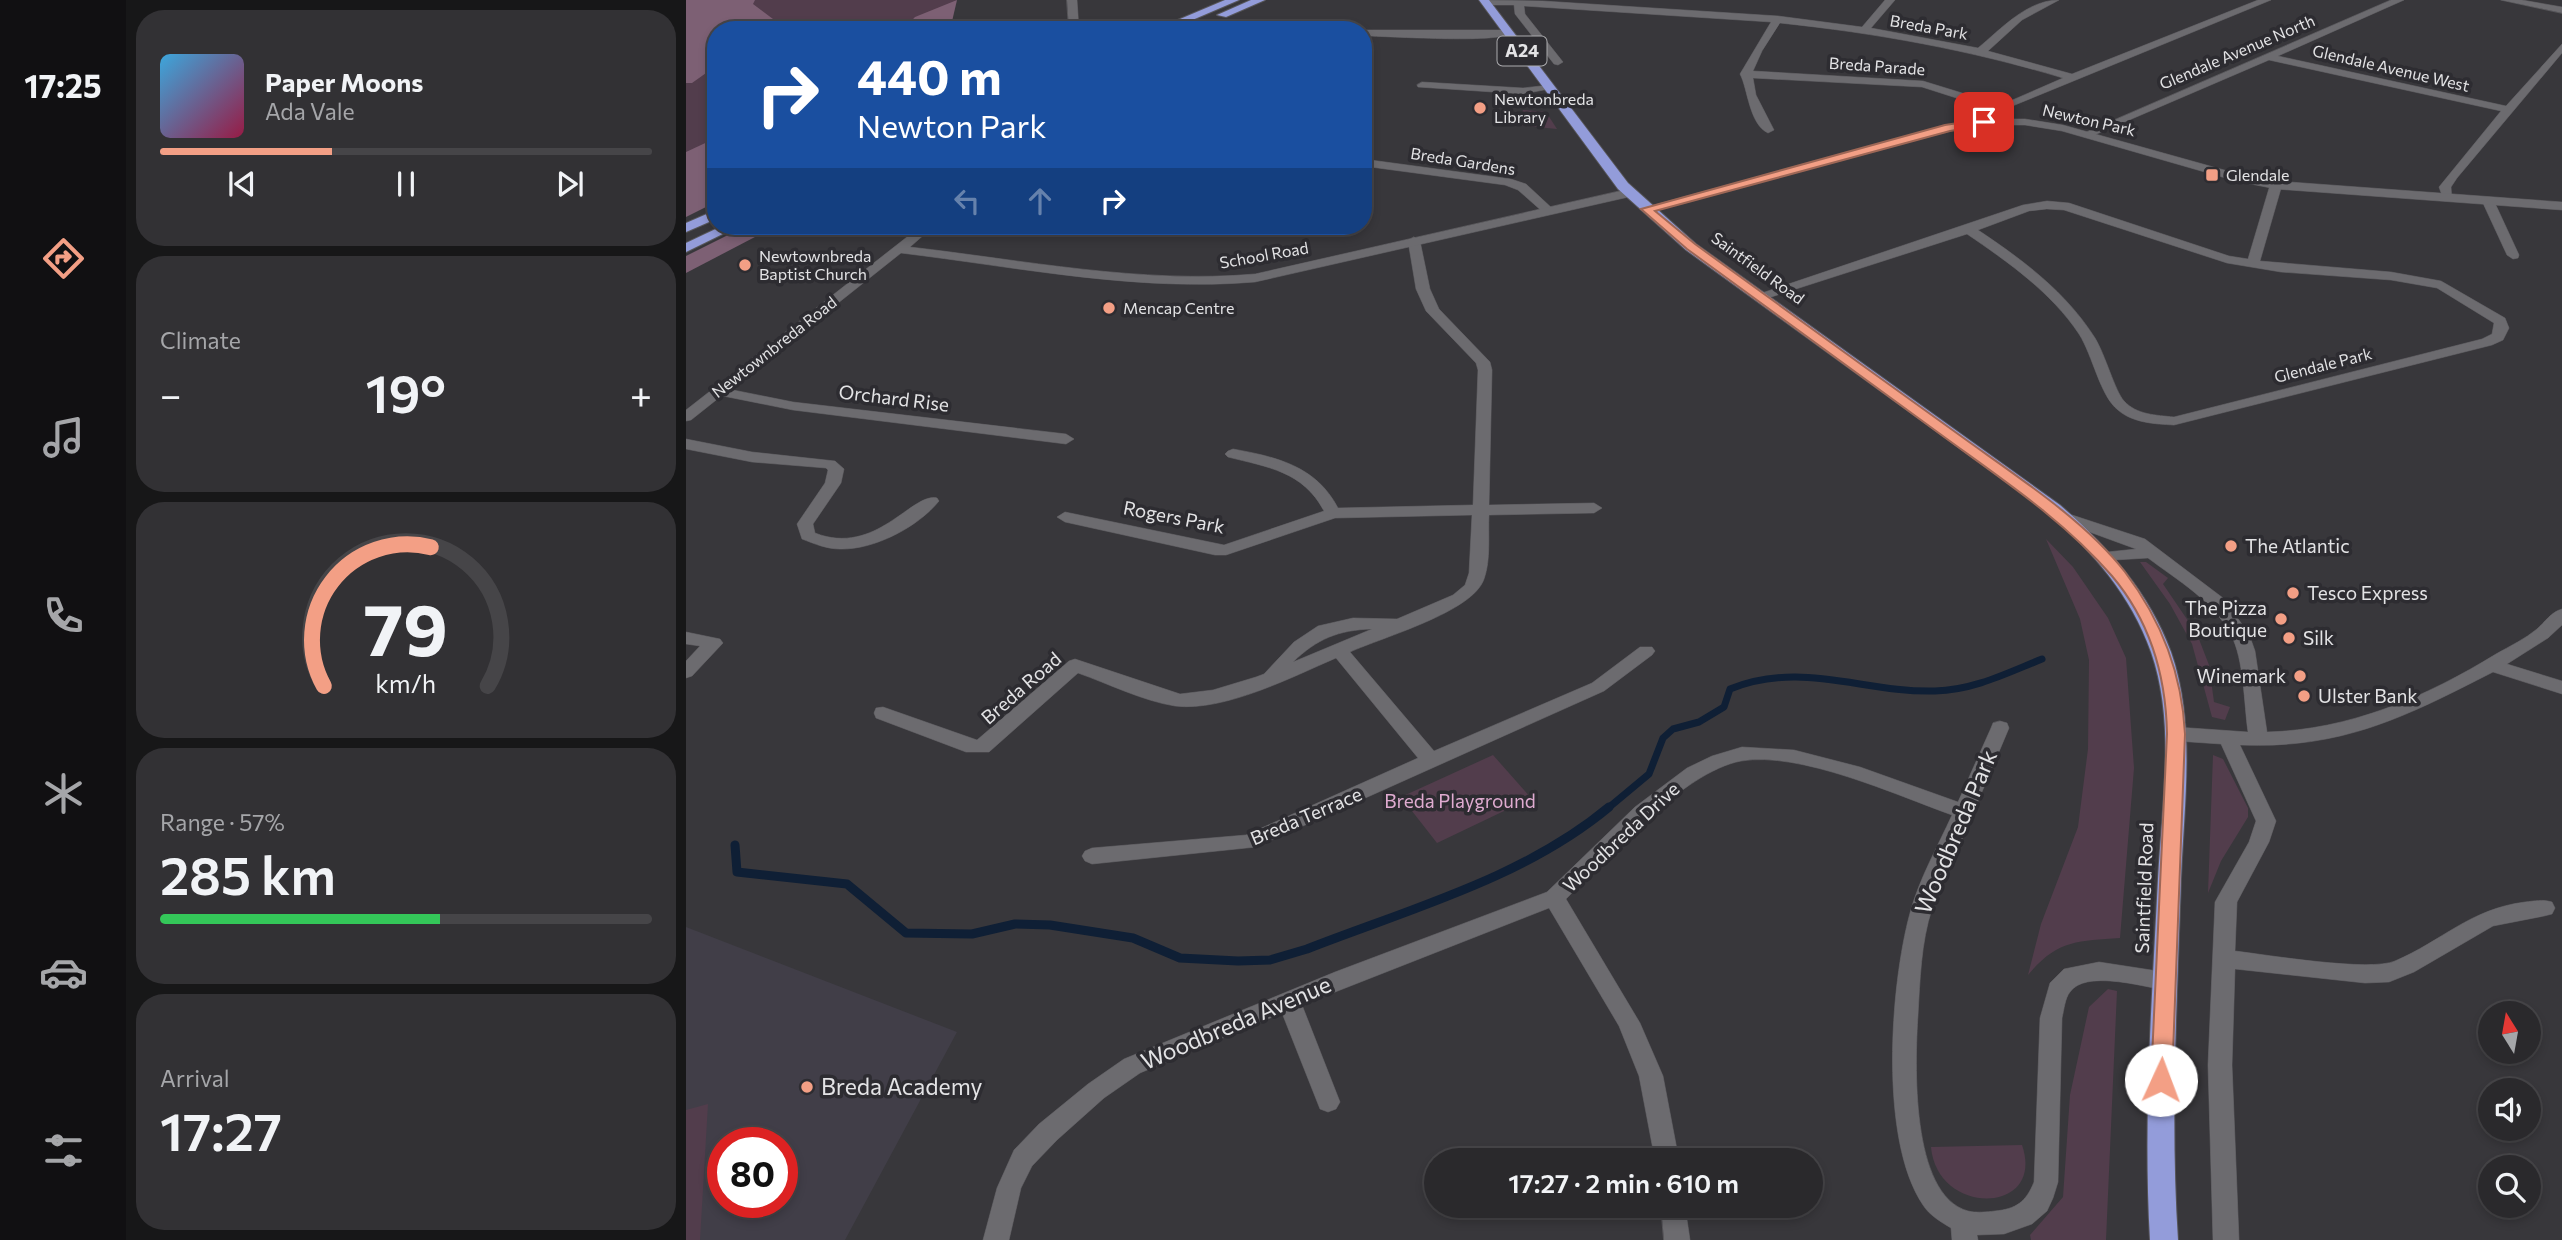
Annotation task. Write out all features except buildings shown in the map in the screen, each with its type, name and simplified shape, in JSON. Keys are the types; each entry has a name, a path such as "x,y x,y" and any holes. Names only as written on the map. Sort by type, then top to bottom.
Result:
{"highway":[{"path":"1182,21 1234,0"},
{"path":"1209,21 1260,0"},
{"name":"Saintfield Road","path":"1485,1 1629,193 1691,247 2060,516 2104,557 2130,591 2161,646 2175,703 2176,734 2164,981 2160,1177 2164,1240"},
{"path":"686,228 707,218"},
{"path":"686,248 714,235"}],"street":[{"path":"1072,0 1073,21"},
{"path":"1864,31 1891,0"},
{"path":"1980,52 2019,18 2054,0"},
{"path":"2006,122 2003,109 2011,103 2266,0"},
{"name":"Glendale Avenue North","path":"2088,134 2399,0"},
{"path":"2506,0 2562,10"},
{"name":"Breda Park","path":"1485,1 1622,4 1721,11 1864,31 1980,52 2073,78"},
{"path":"1519,2 1520,14 1558,62"},
{"path":"1768,130 1748,91 1745,74 1778,19"},
{"path":"1372,33 1508,33"},
{"path":"2448,198 2444,191 2452,176 2562,47"},
{"name":"Glendale Avenue West","path":"2266,56 2510,110"},
{"name":"Breda Parade","path":"1745,74 1923,84 2003,109"},
{"path":"1422,85 1523,90 1549,88"},
{"name":"Newton Park","path":"1646,209 1949,128 2006,122 2045,125 2088,134 2240,178 2276,185 2562,206"},
{"name":"Breda Gardens","path":"1372,163 1507,182 1522,187 1548,210"},
{"path":"2253,264 2276,185"},
{"name":"School Road","path":"898,249 1113,275 1220,281 1255,278 1629,193"},
{"path":"2488,201 2513,255"},
{"name":"Glendale Park","path":"1760,296 2027,208 2047,205 2065,206 2253,264 2391,276 2441,285 2500,321 2502,328 2498,337 2487,342 2174,421 2149,419 2130,413 2119,404 2109,390 2106,373 2084,332 2049,290 1969,229"},
{"name":"Newtownbreda Road","path":"686,417 916,235"},
{"name":"Breda Road","path":"883,713 973,747 982,747 1075,665 1182,701 1221,695 1402,623 1470,591 1478,577 1485,370 1483,362 1433,311 1423,289 1414,241"},
{"name":"Orchard Rise","path":"718,391 793,406 1066,439"},
{"path":"686,444 752,457 830,464 836,469 833,483 805,524 808,536 827,543 858,543 871,539 905,520 931,501"},
{"path":"1233,454 1263,459 1300,473 1321,489 1333,513"},
{"path":"1481,509 1594,508"},
{"name":"Rogers Park","path":"1065,517 1215,550 1226,550 1333,513 1481,509"},
{"name":"Saintfield Road","path":"2060,516 2138,543 2154,552 2217,602 2240,634 2246,651 2258,739"},
{"path":"2104,557 2154,552"},
{"path":"2176,734 2258,739 2320,735 2360,726 2492,665 2542,634 2562,615"},
{"name":"Breda Road","path":"1270,677 1301,643 1326,629 1360,622 1402,623"},
{"path":"686,638 714,643 686,672"},
{"path":"1338,649 1430,760"},
{"name":"Breda Terrace","path":"1092,856 1249,842 1598,687 1646,651"},
{"path":"2492,665 2562,688"},
{"name":"Woodbreda Park","path":"1964,1231 1930,1196 1917,1169 1911,1145 1904,1070 1914,940 1921,909 2000,728"},
{"path":"2226,1240 2220,1065 2227,902 2232,884 2264,835 2266,821 2228,739"},
{"name":"Woodbreda Drive","path":"1665,1148 1651,1076 1629,1023 1554,898 1684,778 1711,764 1741,754 1776,754 1812,761 1963,811"},
{"name":"Woodbreda Avenue","path":"996,1240 1009,1188 1023,1158 1048,1132 1096,1091 1132,1066 1403,954 1554,898"},
{"path":"2225,959 2365,974 2389,972 2406,966 2486,919 2511,912 2544,908"},
{"path":"1964,1231 2016,1218 2037,1205 2046,1182 2051,1018 2058,989 2072,975 2099,971 2164,981"},
{"path":"1289,1001 1328,1102"},
{"path":"1675,1218 1678,1240"}],"shaded area":[{"path":"686,0 755,0 753,4 776,21 707,21 707,72 692,83 686,83"},
{"path":"957,0 952,21 911,21"},
{"path":"707,142 707,206 686,217 686,152"},
{"path":"728,235 759,235 686,273 686,256"},
{"name":"Breda Academy","path":"686,927 957,1032 845,1240 686,1240"}],"green space":[{"path":"686,0 957,0 942,21 707,21 707,163 686,174"},
{"path":"1523,110 1546,112 1557,129 1516,125"},
{"path":"2046,539 2073,567 2108,618 2126,658 2134,768 2120,938 2069,944 2049,955 2028,975 2041,924 2078,827 2088,749 2089,660 2080,619"},
{"path":"2140,562 2146,562 2168,578 2163,584 2197,634 2209,665 2214,702 2230,707 2225,720 2212,717 2192,644 2170,604"},
{"name":"Breda Playground","path":"1493,755 1531,798 1437,843 1401,797"},
{"path":"2213,755 2223,759 2248,808 2248,817 2221,861 2208,893"},
{"path":"2108,989 2117,991 2106,1240 2031,1240 2030,1235 2063,1197 2070,1095 2089,1007"},
{"path":"708,1104 700,1240 686,1240 686,1110"},
{"path":"2022,1145 2025,1168 2019,1185 2005,1195 1988,1198 1969,1196 1951,1186 1938,1170 1931,1147"}],"waterway":[{"path":"1607,809 1649,774 1663,738 1673,729 1699,722 1724,707 1730,689 1756,681 1807,677 1909,690 1949,690 1990,680 2042,659"},
{"path":"735,845 737,872 847,884 906,933 972,934 1015,924 1050,925 1133,938 1180,958 1270,960 1425,905 1503,873 1576,832 1609,807"}],"place":[{"name":"Newtonbreda Library","path":"1480,108"},
{"name":"Glendale","path":"2212,175"},
{"name":"Newtownbreda Baptist Church","path":"745,265"},
{"name":"Mencap Centre","path":"1109,308"},
{"name":"The Atlantic","path":"2231,546"},
{"name":"Tesco Express","path":"2293,593"},
{"name":"The Pizza Boutique","path":"2281,619"},
{"name":"Silk","path":"2289,638"},
{"name":"Winemark","path":"2300,676"},
{"name":"Ulster Bank","path":"2304,696"},
{"name":"Breda Academy","path":"807,1087"}],"route":[{"path":"1984,122 1949,128 1646,209 1691,247 2060,516 2104,557 2148,620 2161,646 2170,676 2175,703 2176,734 2161,1080"}]}
